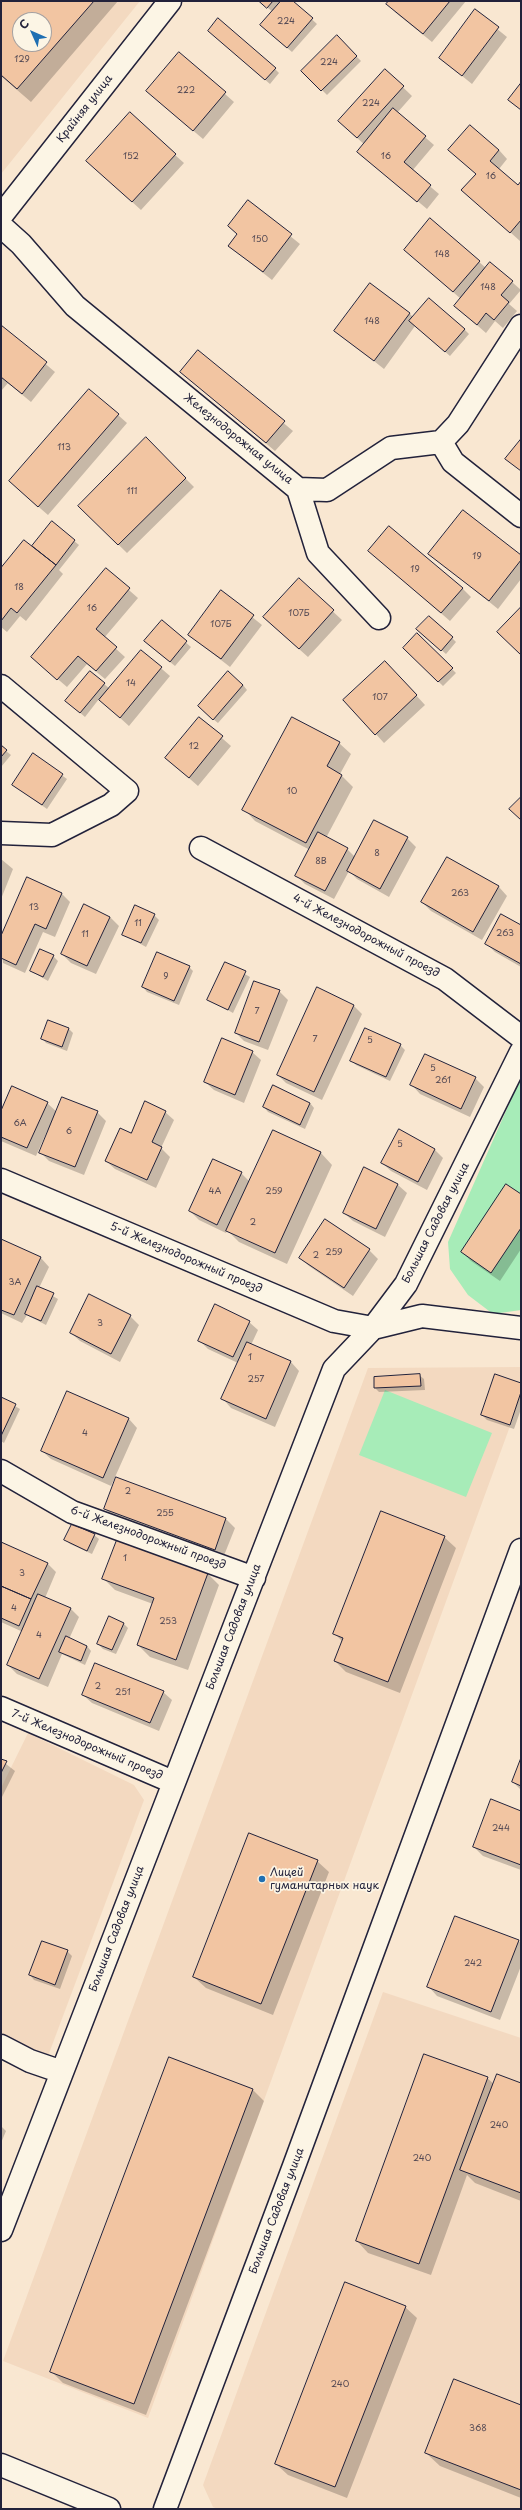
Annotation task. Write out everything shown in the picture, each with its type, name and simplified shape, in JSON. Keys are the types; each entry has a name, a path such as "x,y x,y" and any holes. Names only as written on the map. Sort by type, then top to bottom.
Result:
{"street":[{"name":"Крайняя улица","path":"1,216 170,1"},
{"name":"Железнодорожная улица","path":"1,226 21,244 76,306 298,489 327,490 391,448 441,442"},
{"path":"521,326 458,424 441,442 453,462 521,516"},
{"path":"298,489 318,553 379,618"},
{"path":"1,686 127,791 111,805 52,835 1,833"},
{"name":"4-й Железнодорожный проезд","path":"201,848 446,979 521,1037"},
{"name":"Большая Садовая улица","path":"1,2230 334,1369 373,1328 406,1284 521,1052"},
{"name":"5-й Железнодорожный проезд","path":"1,1180 334,1321 373,1328"},
{"path":"373,1328 422,1316 521,1328"},
{"name":"6-й Железнодорожный проезд","path":"1,1472 72,1512 254,1578"},
{"name":"Большая Садовая улица","path":"165,2509 294,2166 521,1550"},
{"name":"7-й Железнодорожный проезд","path":"1,1708 174,1782"},
{"path":"1,2046 30,2061 62,2072"},
{"path":"1,2465 109,2509"}],"shaded area":[{"path":"1,1 140,1 1,174"},
{"name":"Лицей гуманитарных наук","path":"521,1367 521,1396 148,2418 3,2361 368,1368"},
{"path":"28,1733 134,1785 144,1800 48,2056 1,2035 1,1788"},
{"path":"383,1992 521,2038 521,2509 218,2509 213,2507 203,2485"}],"green space":[{"path":"521,1077 521,1310 493,1314 468,1295 450,1269 448,1242"},
{"path":"385,1390 492,1433 466,1497 359,1455"}],"building":[{"path":"1,1 94,1 52,49 52,12 12,12 12,52 49,52 17,89 1,75"},
{"path":"259,1 273,1 267,8"},
{"path":"281,1 293,1 313,18 287,48 260,25"},
{"path":"389,1 450,1 423,34 386,4"},
{"path":"475,9 499,27 462,76 439,58"},
{"path":"218,18 276,68 265,80 208,31"},
{"path":"337,35 357,56 321,91 301,71"},
{"path":"179,52 226,92 193,131 146,91"},
{"path":"385,69 404,86 357,138 338,121"},
{"path":"521,83 521,110 508,100"},
{"path":"393,108 426,136 404,162 431,185 417,202 357,152"},
{"path":"130,112 176,154 132,202 86,161"},
{"path":"470,125 499,150 490,161 518,185 521,181 521,220 510,233 461,190 476,174 448,150"},
{"path":"248,200 292,234 263,272 228,246 237,234 228,226"},
{"path":"430,218 480,261 453,292 404,250"},
{"path":"490,262 513,281 501,295 509,302 494,320 486,313 477,325 454,306"},
{"path":"370,283 410,313 374,361 334,331"},
{"path":"429,298 465,329 445,352 409,321"},
{"path":"1,325 47,362 22,394 1,377"},
{"path":"198,350 285,421 266,443 180,372"},
{"path":"89,389 119,414 38,507 9,481"},
{"path":"146,437 186,478 118,545 78,506"},
{"path":"521,439 521,471 505,459"},
{"path":"463,510 521,555 521,560 489,601 428,554"},
{"path":"52,521 75,540 56,565 32,546"},
{"path":"389,526 463,588 441,613 368,551"},
{"path":"24,540 56,565 17,613 11,608 1,621 1,568"},
{"path":"106,568 130,588 96,629 117,647 96,671 78,656 57,680 31,657"},
{"path":"299,578 334,610 299,649 263,617"},
{"path":"221,590 254,615 221,659 188,635"},
{"path":"521,607 521,655 497,632"},
{"path":"429,616 453,637 441,651 416,629"},
{"path":"162,620 187,641 170,662 144,641"},
{"path":"417,633 453,668 438,682 403,648"},
{"path":"141,650 162,667 120,718 99,700"},
{"path":"385,661 417,695 375,735 343,700"},
{"path":"90,671 105,683 80,713 65,701"},
{"path":"228,671 243,685 213,720 198,706"},
{"path":"199,717 223,736 189,778 165,758"},
{"path":"292,717 340,742 327,766 342,775 306,843 242,810"},
{"path":"1,745 7,750 1,757"},
{"path":"33,753 63,774 42,805 12,785"},
{"path":"521,797 521,820 509,809"},
{"path":"374,820 408,837 380,889 347,871"},
{"path":"318,832 348,848 325,891 295,876"},
{"path":"447,857 499,886 473,932 421,902"},
{"path":"27,877 62,893 46,929 35,924 16,965 1,958 1,936"},
{"path":"84,904 110,917 87,966 61,954"},
{"path":"135,905 155,914 141,943 122,935"},
{"path":"501,914 521,925 521,964 485,944"},
{"path":"40,949 54,955 43,977 30,971"},
{"path":"157,952 190,966 174,1001 142,987"},
{"path":"225,962 246,971 228,1010 207,1000"},
{"path":"254,981 280,990 259,1042 235,1033"},
{"path":"317,987 354,1005 314,1092 277,1075"},
{"path":"48,1020 69,1028 62,1047 41,1039"},
{"path":"365,1028 401,1044 386,1077 350,1061"},
{"path":"222,1038 253,1051 235,1095 204,1082"},
{"path":"425,1054 476,1077 461,1109 410,1085"},
{"path":"273,1085 310,1103 300,1125 263,1107"},
{"path":"12,1086 48,1102 27,1148 1,1137 1,1111"},
{"path":"62,1097 98,1111 75,1167 39,1153"},
{"path":"145,1101 166,1111 152,1142 162,1147 147,1180 105,1161 120,1128 131,1133"},
{"path":"399,1129 435,1149 418,1182 381,1163"},
{"path":"273,1130 321,1152 275,1253 226,1231"},
{"path":"213,1159 242,1172 217,1225 189,1211"},
{"path":"364,1167 398,1184 376,1229 343,1213"},
{"path":"506,1184 521,1194 521,1228 491,1273 461,1252"},
{"path":"325,1219 370,1249 344,1288 299,1258"},
{"path":"1,1239 41,1257 14,1315 1,1310"},
{"path":"37,1286 54,1293 41,1321 25,1314"},
{"path":"89,1294 131,1315 111,1354 70,1333"},
{"path":"215,1304 250,1321 233,1357 198,1341"},
{"path":"247,1342 291,1361 266,1419 221,1399"},
{"path":"420,1374 421,1386 374,1388 374,1377"},
{"path":"495,1374 521,1383 521,1392 510,1425 481,1415"},
{"path":"67,1391 129,1418 103,1478 41,1451"},
{"path":"1,1397 16,1404 1,1436"},
{"path":"116,1477 226,1518 215,1550 104,1509"},
{"path":"381,1511 445,1536 388,1682 334,1661 343,1638 333,1634"},
{"path":"72,1524 95,1534 87,1551 64,1540"},
{"path":"117,1540 208,1573 176,1660 137,1645 154,1598 102,1579"},
{"path":"1,1542 48,1563 31,1599 1,1586"},
{"path":"1,1586 31,1599 19,1626 1,1618"},
{"path":"38,1594 71,1608 39,1679 7,1665"},
{"path":"109,1616 124,1623 112,1650 97,1644"},
{"path":"66,1636 87,1646 81,1661 59,1652"},
{"path":"95,1663 164,1691 150,1723 82,1695"},
{"path":"521,1758 521,1786 512,1782"},
{"path":"1,1759 7,1761 1,1773"},
{"path":"491,1799 521,1811 521,1865 473,1847"},
{"path":"249,1833 318,1860 261,2004 193,1977"},
{"path":"455,1916 519,1940 491,2012 427,1987"},
{"path":"42,1941 68,1950 55,1985 29,1975"},
{"path":"424,2054 488,2077 419,2264 356,2241"},
{"path":"169,2057 253,2089 134,2404 50,2372"},
{"path":"497,2074 521,2083 521,2193 460,2170"},
{"path":"345,2282 406,2306 335,2487 275,2464"},
{"path":"454,2379 521,2405 521,2490 425,2453"}],"place":[{"name":"Лицей гуманитарных наук","path":"262,1879"}]}
